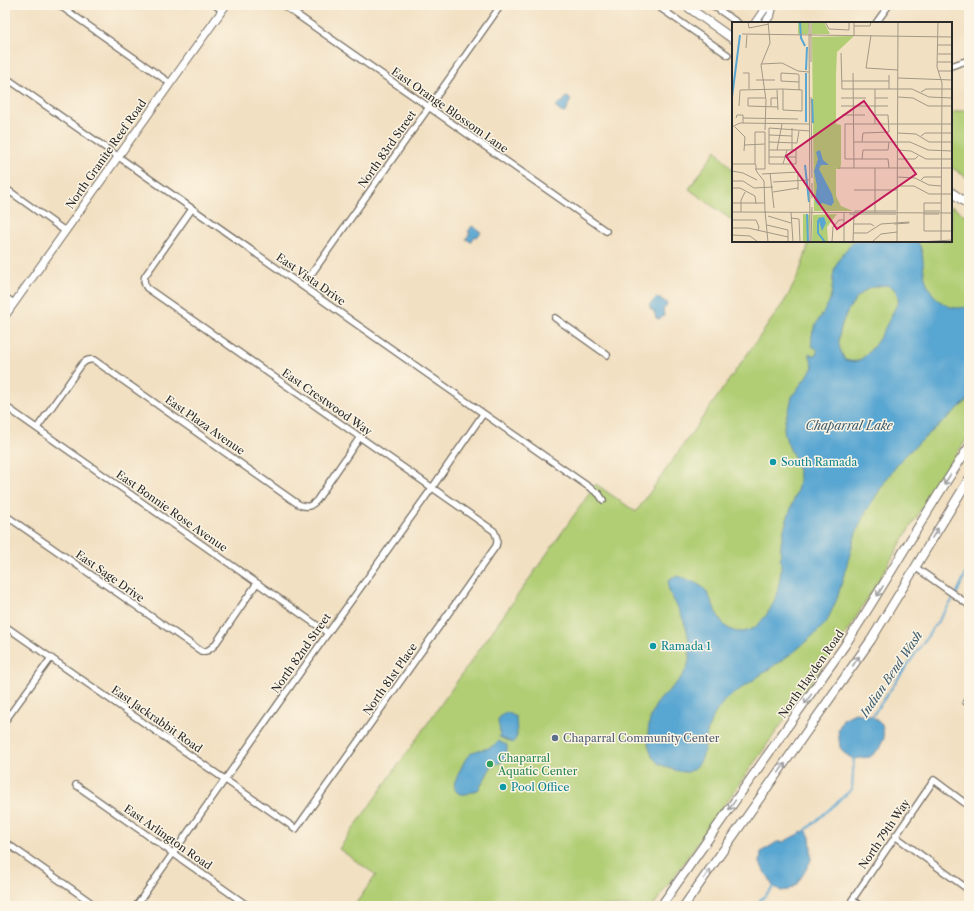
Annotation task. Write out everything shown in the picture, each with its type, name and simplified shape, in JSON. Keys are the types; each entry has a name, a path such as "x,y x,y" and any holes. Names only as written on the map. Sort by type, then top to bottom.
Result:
{"main road":[{"path":"685,5 732,38"},
{"path":"952,193 969,205"},
{"name":"North Hayden Road","path":"661,906 845,645 969,447"},
{"path":"684,906 861,655 969,479"}],"street":[{"path":"59,5 170,83"},
{"path":"215,5 224,8"},
{"name":"East Orange Blossom Lane","path":"283,5 606,231"},
{"name":"North 83rd Street","path":"303,286 501,5"},
{"path":"656,5 728,55"},
{"path":"712,5 737,22"},
{"path":"756,22 764,10 770,5"},
{"path":"766,22 771,14 774,5"},
{"path":"877,22 889,5"},
{"name":"North Granite Reef Road","path":"5,316 224,8"},
{"path":"952,66 969,60"},
{"name":"East Vista Drive","path":"5,77 599,494 603,500"},
{"path":"5,188 66,231"},
{"name":"East Crestwood Way","path":"192,209 145,276 144,285 494,531 498,540"},
{"path":"5,297 14,303"},
{"path":"555,318 607,355"},
{"name":"East Plaza Avenue","path":"37,428 82,364 90,359 98,362 298,504 308,507 317,500 360,437"},
{"name":"East Bonnie Rose Avenue","path":"5,406 328,633"},
{"name":"North 82nd Street","path":"136,906 483,414"},
{"name":"East Sage Drive","path":"5,515 201,651 205,652 214,646 257,583"},
{"name":"North 81st Place","path":"296,830 496,546 498,540"},
{"path":"915,566 969,605"},
{"name":"East Jackrabbit Road","path":"5,626 296,830"},
{"path":"5,721 51,658"},
{"name":"North 79th Way","path":"861,906 852,900 934,780 969,806"},
{"name":"East Arlington Road","path":"76,785 248,906"},
{"path":"895,836 969,890"},
{"path":"5,842 96,906"}],"green space":[{"path":"969,109 969,179 952,168 952,113"},
{"path":"716,150 732,170 732,220 689,189"},
{"path":"952,207 969,218 969,436 921,509 846,633 653,906 354,906 376,875 339,849 596,484 636,512 784,302 799,273 809,242 952,242"}],"water":[{"path":"566,97 571,100 566,112 564,113 556,108 557,105 560,102 562,103"},
{"path":"472,226 481,232 477,237 475,236 471,242 466,239"},
{"name":"Chaparral Lake","path":"853,242 918,242 921,249 924,273 932,293 941,302 951,307 969,307 969,399 901,460 888,477 865,513 856,533 837,599 826,623 795,651 726,699 711,721 702,759 692,770 688,772 681,772 663,766 657,762 650,751 648,744 649,725 654,709 684,673 690,654 688,634 682,616 669,592 669,580 675,576 679,576 702,587 706,591 719,618 728,628 734,631 748,631 758,625 770,609 776,597 779,584 782,536 799,482 797,466 785,435 785,420 792,397 813,367 809,353 815,356 818,350 812,346 813,332 830,299 833,274 842,255","holes":["886,285 892,287 896,291 898,302 881,335 869,352 863,357 857,361 845,360 840,349 839,342 841,327 851,305 862,293 872,287"]},
{"path":"656,298 667,303 666,307 663,309 664,316 659,319 656,318 654,311 651,310 650,307 650,304"},
{"path":"506,713 516,717 517,736 513,743 499,737 500,733 498,721 502,715"},
{"path":"855,713 872,716 882,725 884,738 879,749 870,757 853,759 844,753 840,747 838,730 843,719"},
{"path":"498,741 507,745 507,753 504,759 500,763 491,767 479,789 467,794 458,793 454,786 455,782 467,757 475,751 491,747"},
{"path":"806,830 810,837 811,860 796,885 788,890 781,891 772,885 769,877 765,873 760,863 761,852 777,842 783,842"}],"waterway":[{"name":"Indian Bend Wash","path":"871,718 956,595 969,566"},
{"name":"Indian Bend Wash","path":"805,832 852,789 854,757"},
{"name":"Indian Bend Wash","path":"754,906 776,885"}],"place":[{"name":"South Ramada","path":"773,462"},
{"name":"Ramada 1","path":"653,646"},
{"name":"Chaparral Community Center","path":"555,738"},
{"name":"Chaparral Aquatic Center","path":"490,764"},
{"name":"Pool Office","path":"503,787"}]}
